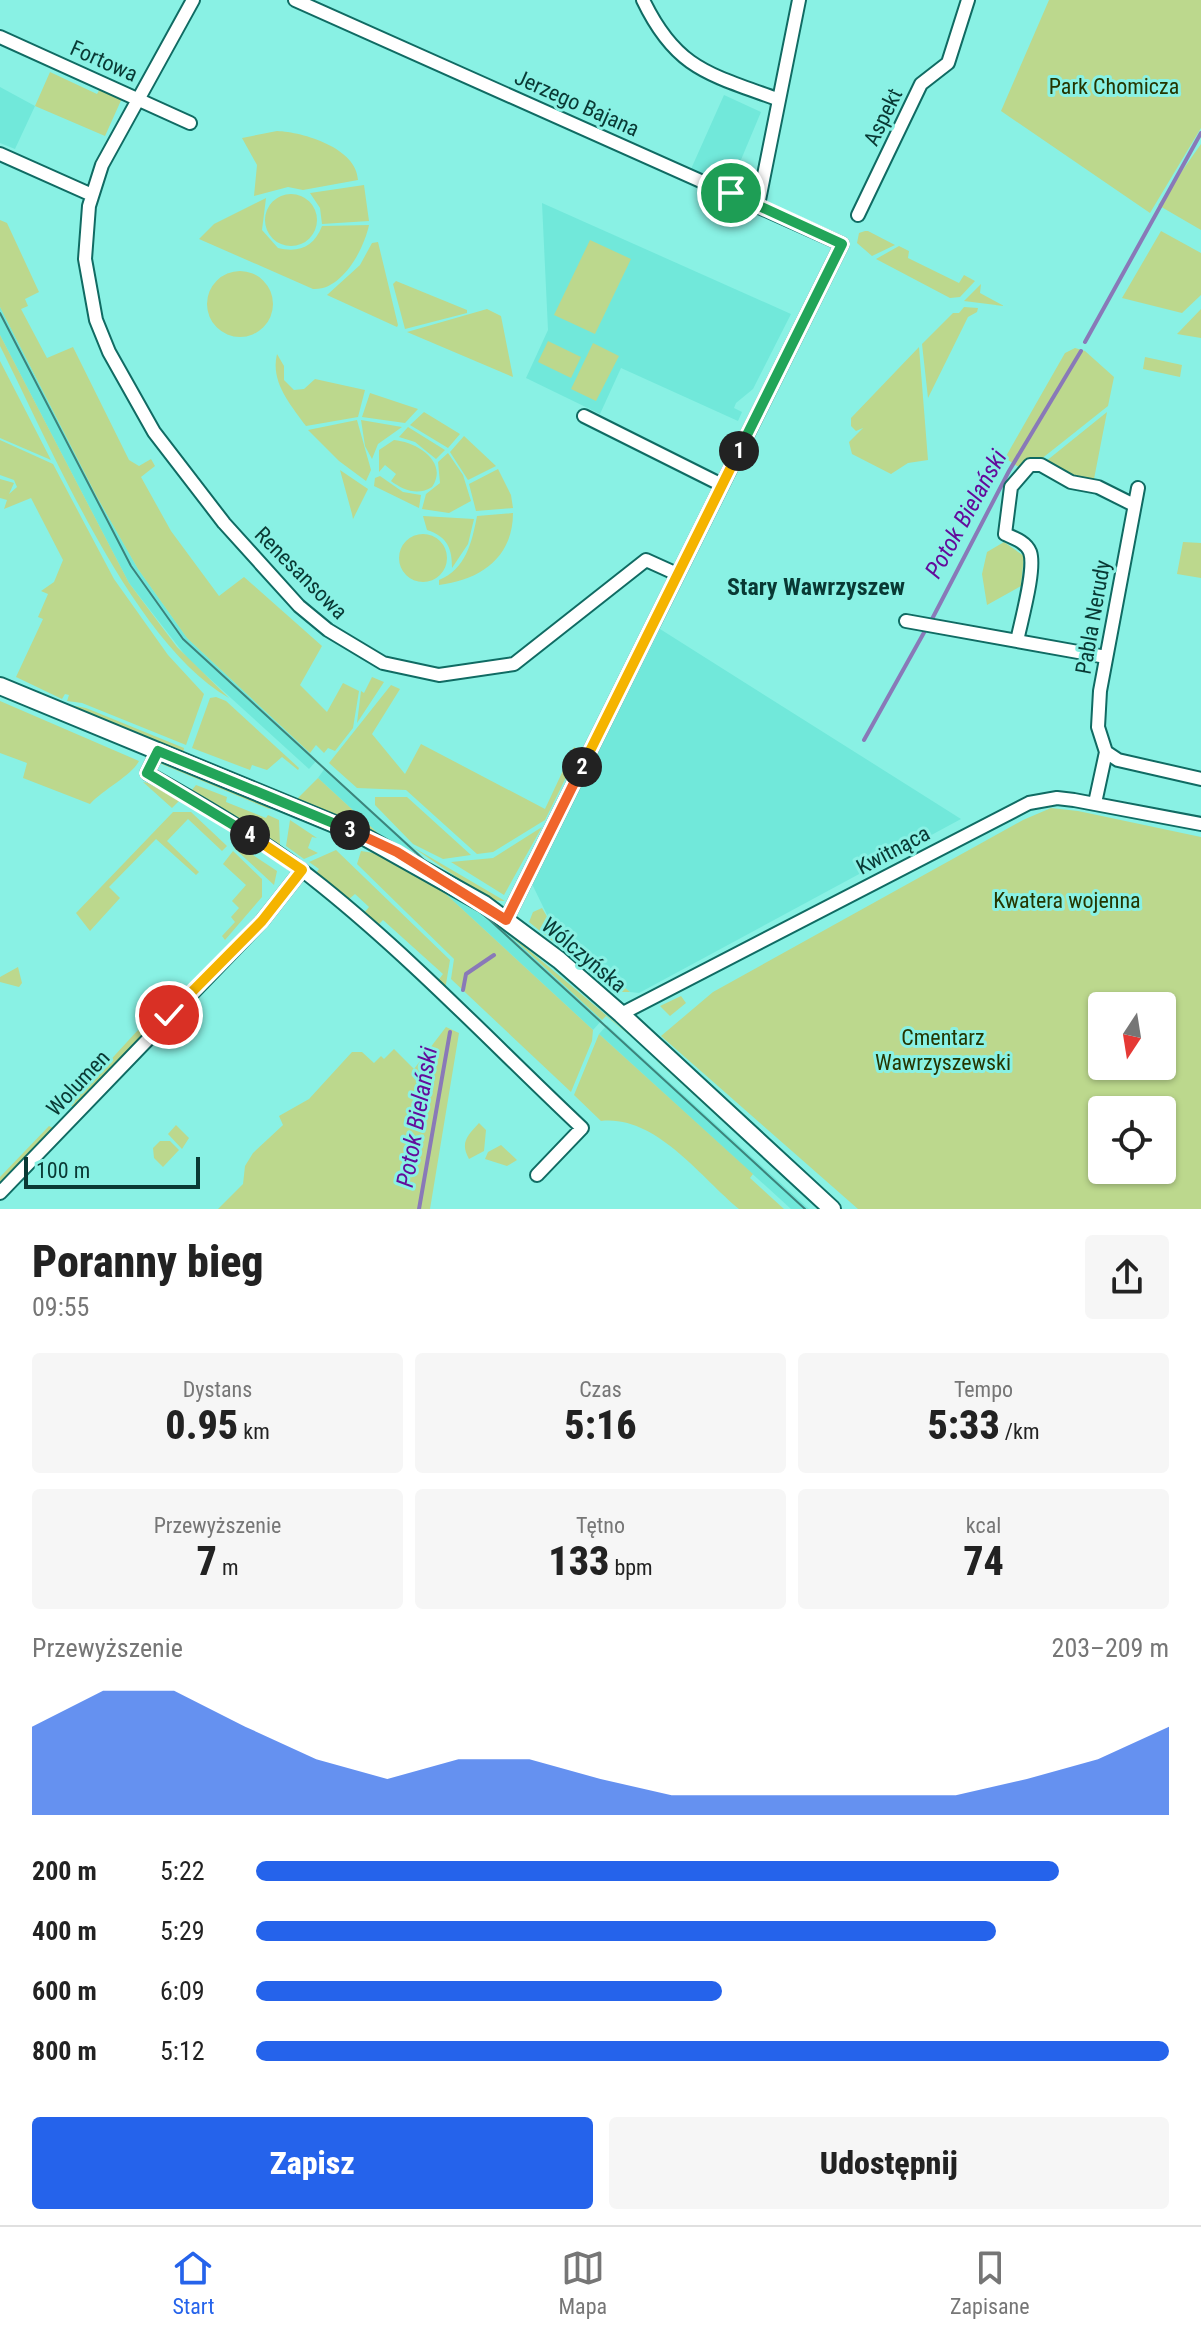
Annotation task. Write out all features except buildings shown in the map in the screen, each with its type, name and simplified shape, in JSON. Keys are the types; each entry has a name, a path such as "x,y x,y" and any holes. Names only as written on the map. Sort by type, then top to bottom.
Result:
{"main road":[{"name":"Wólczyńska","path":"0,686 397,852 506,920 621,1014 832,1209"}],"street":[{"name":"Renesansowa","path":"193,0 102,165 92,195 85,239 86,280 109,352 141,410 168,453 259,564 299,606 349,645 393,666 439,675 514,664 646,560 677,574"},
{"name":"Jerzego Bajana","path":"295,0 842,244 722,485"},
{"path":"643,0 656,28 681,59 777,99"},
{"path":"758,205 799,0"},
{"name":"Aspekt","path":"858,215 921,84 948,63 968,0"},
{"name":"Fortowa","path":"0,37 190,123"},
{"path":"0,154 92,195"},
{"path":"506,920 722,485 584,416"},
{"path":"1017,641 1031,564 1030,551 1020,540 1005,534 1011,487 1021,472 1030,465 1041,465 1071,482 1098,487 1134,505"},
{"name":"Pabla Nerudy","path":"1095,803 1106,752 1098,727 1106,657 1138,488"},
{"path":"912,622 1106,657"},
{"path":"158,751 147,773 234,824 302,870 359,916 582,1128 537,1175"},
{"path":"1106,752 1118,760 1201,779"},
{"name":"Kwitnąca","path":"621,1014 1014,810 1057,798 1201,824"},
{"name":"Wolumen","path":"0,1193 262,921 302,870"}],"shaded area":[{"path":"0,87 35,106 15,149 0,143"},
{"path":"724,95 761,112 730,186 691,169"},
{"path":"542,203 791,314 753,389 736,403 734,408 742,412 738,421 621,368 600,414 526,378 548,330"},
{"path":"0,307 97,497 138,569 187,638 317,760 309,769 188,659 129,583 0,335"},
{"path":"660,629 961,819 639,993 630,992 553,927 532,884"},
{"path":"325,768 423,857 381,836 318,778"},
{"path":"423,873 492,919 602,1020 593,1030"},
{"path":"607,1025 809,1209 791,1209 599,1034"}],"green space":[{"name":"Park Chomicza","path":"1049,0 1201,0 1201,128 1150,213 1001,111"},
{"path":"50,72 97,94 101,87 123,96 105,136 35,106"},
{"path":"277,131 314,139 339,151 349,159 358,180 303,190 288,187 254,196 257,165 242,138"},
{"path":"1201,144 1201,230 1158,205"},
{"path":"364,185 369,221 322,224 320,208 310,193"},
{"path":"291,194 309,202 317,220 309,238 291,246 273,238 265,220 273,202"},
{"path":"266,198 262,230 278,248 293,250 305,247 315,239 322,226 369,225 357,256 342,276 324,288 313,289 199,239 214,224"},
{"path":"0,220 7,223 39,292 25,299 28,306 21,309 47,358 73,347 129,460 139,466 151,459 155,466 141,477 171,531 219,596 244,577 322,646 300,685 327,712 343,683 359,691 353,728 335,751 328,748 324,753 316,745 310,753 187,638 138,569 97,497 0,307"},
{"path":"865,231 895,245 872,256 857,243 859,233"},
{"path":"1161,231 1201,253 1201,295 1182,313 1122,298"},
{"path":"590,240 631,259 595,334 554,315"},
{"path":"378,242 397,327 327,295 360,265 372,243"},
{"path":"899,246 909,251 908,258 959,283 964,275 975,281 960,297 950,298 876,259"},
{"path":"240,271 253,273 263,281 271,291 271,317 263,327 253,335 240,337 227,335 217,327 209,317 207,304 209,291 217,281 227,273"},
{"path":"396,281 467,310 467,313 405,329 393,284"},
{"path":"981,284 980,293 1004,306 964,301"},
{"path":"964,307 978,308 968,317 928,398 922,344 953,313 959,313"},
{"path":"487,309 501,316 513,377 407,332"},
{"path":"1201,309 1201,338 1177,334"},
{"path":"0,335 129,583 177,647 229,698 193,671 159,634 127,589 69,487 0,346"},
{"path":"548,341 581,357 571,378 538,362"},
{"path":"593,343 619,356 596,401 571,389"},
{"path":"919,347 928,460 908,463 891,474 852,454 849,442 863,428 856,431 851,426 851,418"},
{"path":"1075,348 1085,351 1114,377 1108,406 1040,460 1020,468 1005,458 1065,353"},
{"path":"277,354 284,366 284,380 294,390 304,389 315,379 365,390 358,417 306,426 279,384"},
{"path":"1145,357 1182,365 1180,377 1143,369"},
{"path":"0,361 51,460 0,438"},
{"path":"370,393 418,409 405,423 362,417"},
{"path":"424,412 460,434 448,448 410,425"},
{"path":"1107,412 1094,479 1068,475 1045,462"},
{"path":"357,420 371,470 366,481 339,461 308,430"},
{"path":"361,420 402,427 378,444 372,459 365,446"},
{"path":"408,427 445,450 436,459 415,442 399,437"},
{"path":"464,436 496,466 468,480 450,452"},
{"path":"0,440 53,464 114,579 168,655 204,694 186,745 82,703 67,701 69,695 65,694 62,699 16,677 43,619 38,617 48,594 41,591 54,582 63,560 31,498 4,509 7,500 0,498 0,479 14,483 9,494 17,487 14,480 0,475"},
{"path":"394,440 421,449 434,462 436,478 432,487 411,491 391,481 396,474 385,465 379,472 379,450"},
{"path":"448,453 463,475 471,501 449,513 422,509 426,494 440,483 438,462"},
{"path":"498,469 511,495 513,508 476,511 469,484"},
{"path":"340,470 368,489 353,519 352,514"},
{"path":"380,476 403,492 421,495 419,508 374,486 375,478"},
{"path":"513,513 507,542 492,564 468,578 439,585 439,580 462,562 477,516"},
{"path":"423,516 474,519 468,544 452,568 447,544 440,536 427,530"},
{"path":"423,534 440,541 447,558 440,575 423,582 406,575 399,558 406,541"},
{"path":"1004,542 1024,556 1021,586 987,605 982,574 987,552"},
{"path":"1183,542 1201,543 1201,578 1177,574"},
{"path":"372,677 384,682 357,723 361,691 364,693"},
{"path":"391,685 400,689 372,734 405,774 421,744 545,809 574,747 579,751 545,820 493,852 477,854 406,790 357,788 329,763"},
{"path":"210,698 226,701 298,770 282,757 267,770 252,765 250,770 192,748"},
{"path":"0,701 139,761 90,804 23,778 27,763 0,753"},
{"path":"70,705 86,708 184,748 183,754"},
{"path":"164,761 274,807 269,809 159,763"},
{"path":"318,778 381,836 297,799"},
{"path":"143,782 148,783 180,800 172,808"},
{"path":"196,785 227,797 226,802 279,820 280,846 264,834 263,827 259,832 191,791"},
{"path":"375,797 407,797 471,855 443,859 413,844 375,805"},
{"name":"Cmentarz Wawrzyszewski","path":"1051,808 1201,837 1201,1209 858,1209 661,1036 713,992 1023,820"},
{"path":"173,812 191,812 227,846 222,851 188,819 167,841 199,872 196,875 156,839 109,887 120,898 90,931 76,913"},
{"path":"290,820 317,838 312,837 308,848 318,853 304,859 286,846"},
{"path":"542,827 504,895 451,862 493,858"},
{"path":"238,845 277,871 274,885 234,848"},
{"path":"411,846 505,901 490,900"},
{"path":"375,849 423,873 593,1030 592,1041 571,1092 451,979 454,959 357,864 361,851 374,853"},
{"path":"336,850 450,960 445,990 437,982 443,974 383,920 378,925 364,913 369,907 355,894 348,900 316,873 319,869 309,862"},
{"path":"233,851 262,879 262,897 225,940 222,936 235,922 231,917 239,908 232,901 246,885 223,864"},
{"path":"542,908 553,927 630,992 615,992 529,922 533,912"},
{"path":"492,919 650,1052 606,1016 602,1020"},
{"path":"18,967 22,983 19,987 0,982 0,977"},
{"path":"681,996 686,1003 670,1016 660,1006"},
{"path":"446,1027 459,1033 430,1209 218,1209 243,1184 245,1166 253,1153 283,1125 279,1116 309,1099 352,1052 362,1052 374,1063 381,1056 384,1059 394,1049 414,1069"},
{"path":"138,1030 143,1034 73,1107 70,1104"},
{"path":"599,1034 753,1174 750,1178 784,1209 739,1209 659,1138 621,1122 601,1121 574,1095"},
{"path":"658,1059 824,1209 817,1207"},
{"path":"479,1123 486,1130 484,1151 469,1159 466,1140"},
{"path":"176,1125 189,1138 182,1149 168,1134"},
{"path":"49,1126 53,1128 0,1183 0,1177"},
{"path":"160,1141 170,1141 179,1150 163,1167 154,1158 153,1148"},
{"path":"501,1145 517,1160 507,1166 485,1159 488,1152"}],"waterway":[{"name":"Potok Bielański","path":"1085,342 1201,133"},
{"name":"Potok Bielański","path":"931,621 1009,471 1081,351"},
{"name":"Potok Bielański","path":"864,740 926,629"},
{"name":"Potok Bielański","path":"463,990 466,974 494,955"},
{"name":"Potok Bielański","path":"419,1209 450,1032"}],"tram line":[{"path":"0,313 131,566 183,639 805,1209"}],"district":[{"name":"Stary Wawrzyszew","path":"816,587"}],"route":[{"path":"169,1015 262,921 292,887 302,870 221,816 147,773 158,751 397,852 506,920 842,244 731,193"}],"park label":[{"name":"Kwatera wojenna","path":"1067,900"}]}
